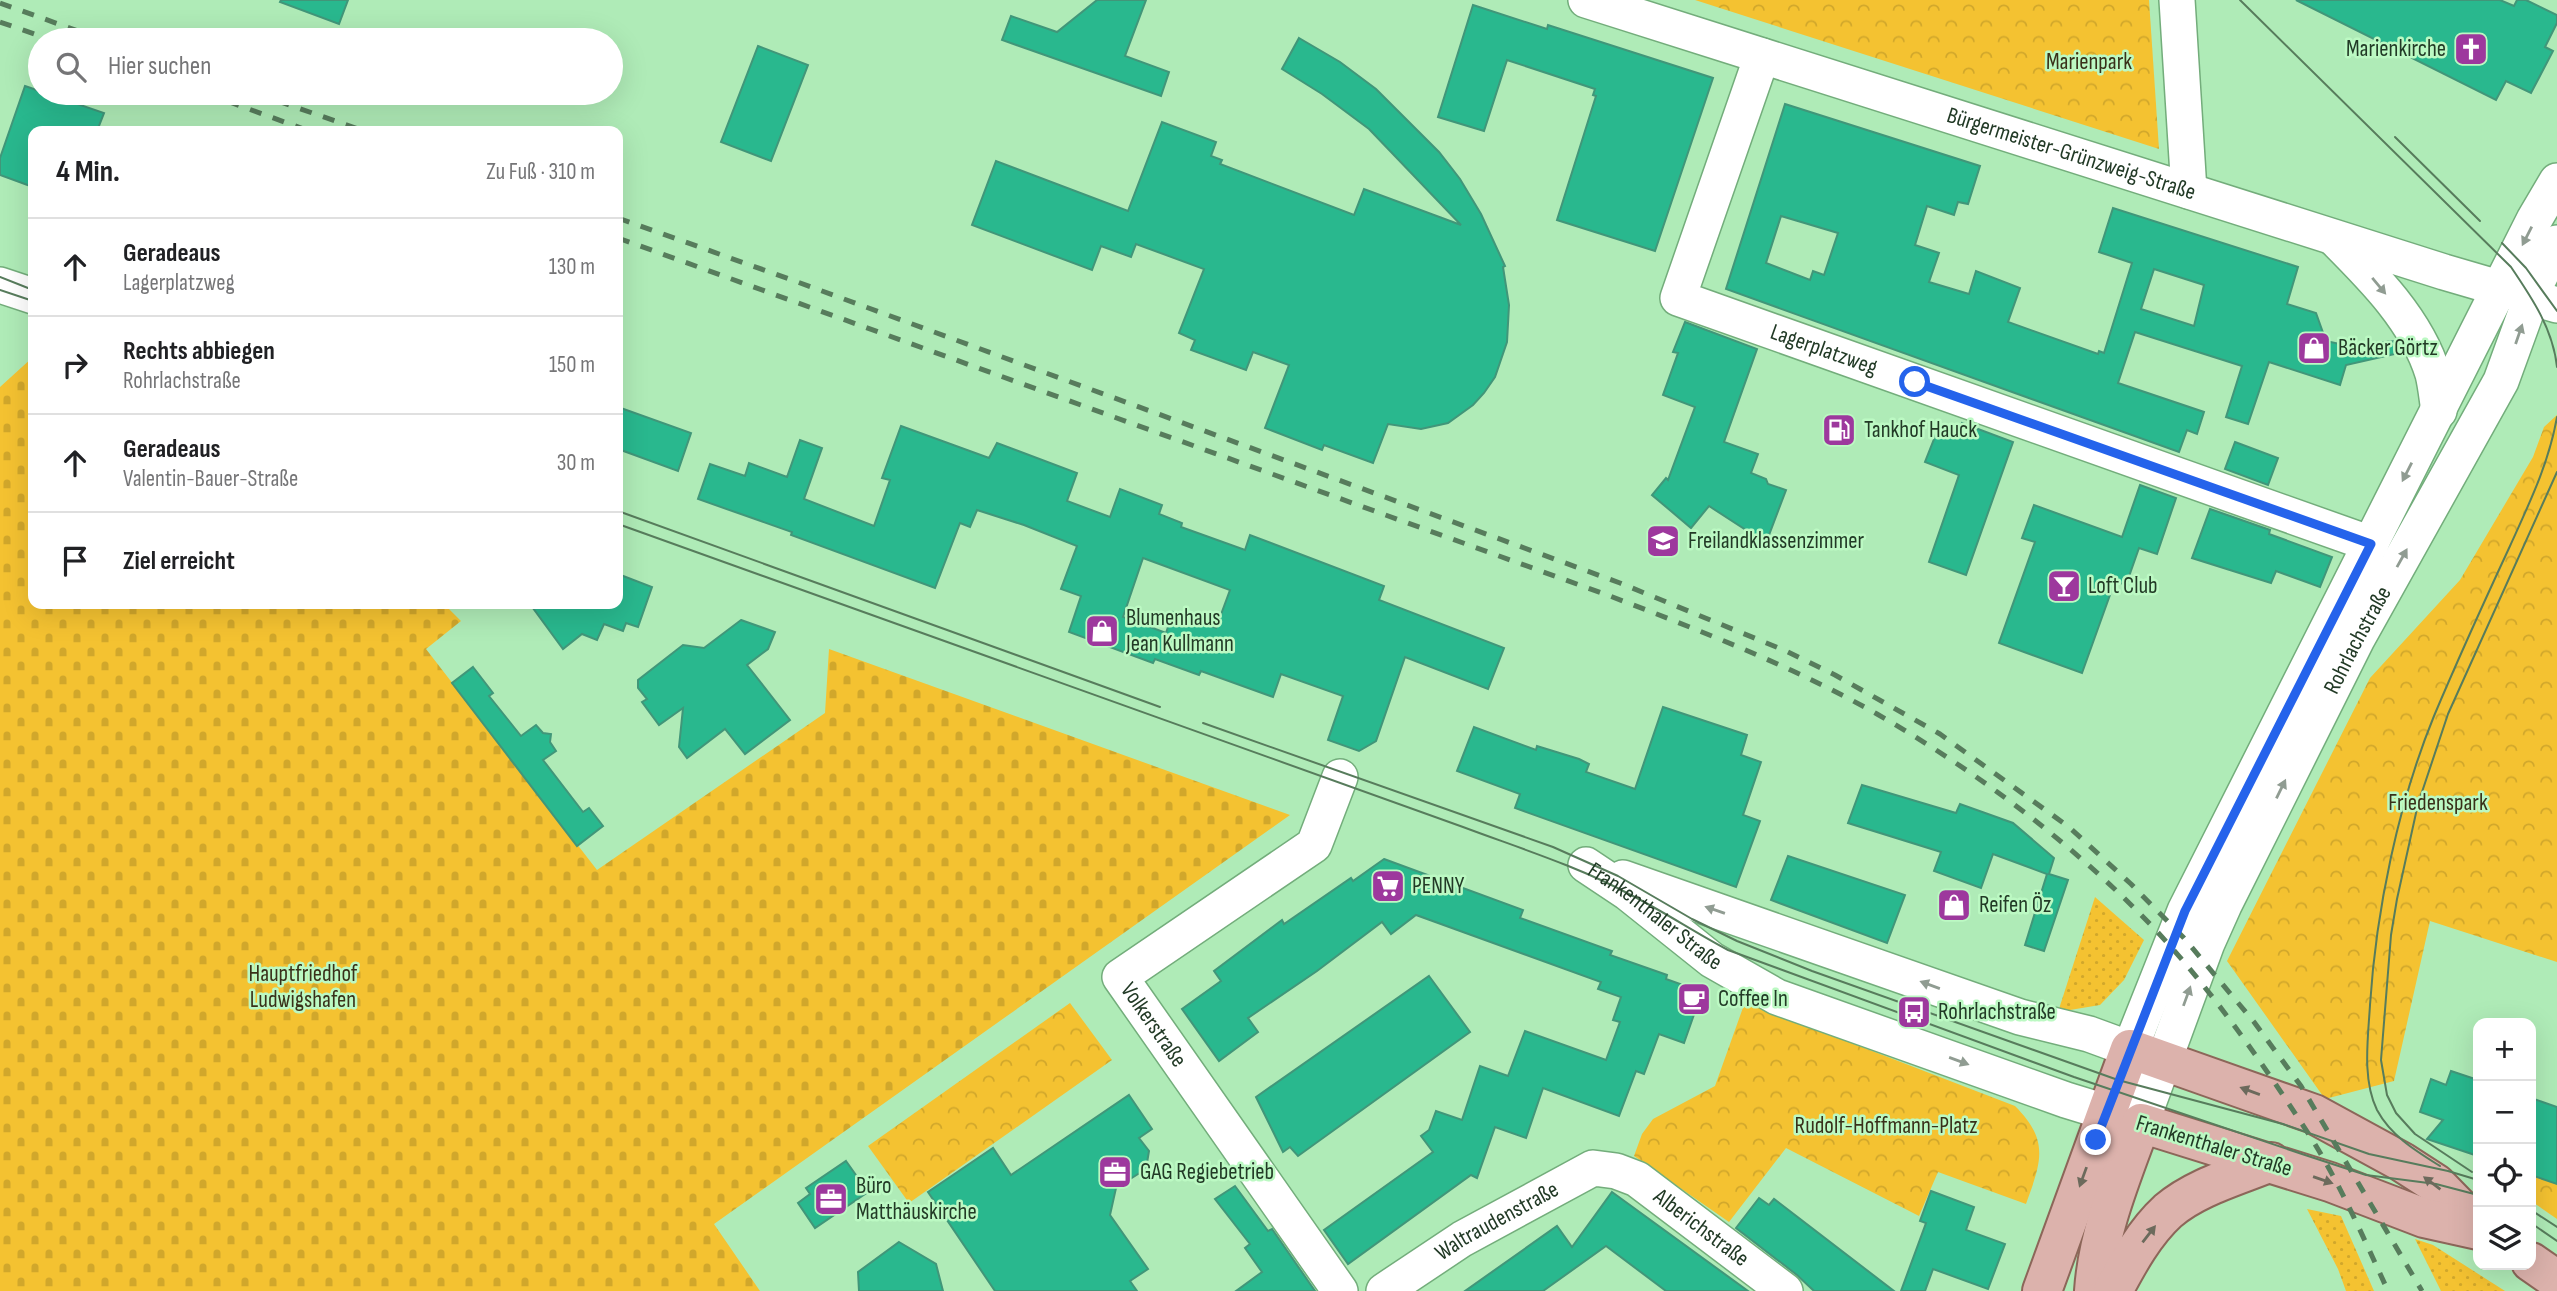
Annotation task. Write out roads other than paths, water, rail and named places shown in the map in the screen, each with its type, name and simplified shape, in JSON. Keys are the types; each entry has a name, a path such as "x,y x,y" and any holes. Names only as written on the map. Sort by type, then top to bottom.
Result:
{"main road":[{"path":"2042,1291 2123,1118 2147,1055"},
{"name":"Frankenthaler Straße","path":"2147,1055 2314,1114 2402,1162 2436,1184 2473,1224"},
{"path":"2094,1291 2096,1261 2123,1118"},
{"name":"Frankenthaler Straße","path":"2123,1118 2271,1162 2424,1218 2473,1228"},
{"path":"2113,1291 2129,1259 2169,1211 2189,1197 2271,1162"},
{"path":"2536,1265 2557,1280"}],"street":[{"name":"Bürgermeister-Grünzweig-Straße","path":"1586,0 2529,298"},
{"path":"2177,0 2189,191"},
{"name":"Lagerplatzweg","path":"1762,56 1678,298 2371,544"},
{"name":"Rohrlachstraße","path":"2147,1055 2203,953 2224,905 2357,639 2501,381 2529,298 2557,181"},
{"path":"2333,236 2382,289 2419,343 2433,375 2439,411"},
{"name":"Rohrlachstraße","path":"2147,1055 2185,911 2439,411 2529,298 2557,243"},
{"path":"0,285 28,294"},
{"name":"Volkerstraße","path":"1340,777 1314,845 1120,977 1340,1291"},
{"name":"Frankenthaler Straße","path":"2123,1118 1777,997 1712,960 1628,893 1586,865 2020,1017 2089,1034 2147,1055"},
{"name":"Waltraudenstraße","path":"1384,1291 1462,1239 1593,1168 1616,1171"},
{"name":"Alberichstraße","path":"1616,1171 1637,1179 1784,1291"}],"tram line":[{"path":"2240,0 2511,267 2534,302 2546,327 2557,367"},
{"path":"2395,137 2480,221"},
{"path":"2502,243 2526,268 2557,311"},
{"path":"0,277 28,288"},
{"path":"0,290 28,299"},
{"path":"2440,1166 2413,1149 2389,1128 2372,1098 2367,1045 2377,933 2391,858 2421,750 2452,673 2538,483 2557,417"},
{"path":"2472,1172 2415,1134 2396,1113 2387,1095 2381,1060 2391,935 2418,804 2448,714 2557,472"},
{"path":"623,513 1160,707"},
{"path":"623,526 1548,858 1629,894 1728,950 2074,1077 2366,1175 2436,1184 2473,1194"},
{"path":"1203,723 1553,847 1618,876 1692,919 1737,941 1812,971 2118,1080 2283,1124 2369,1154 2473,1178"},
{"path":"2536,1213 2557,1227"},
{"path":"2536,1226 2557,1241"}],"railway":[{"path":"0,3 70,28"},
{"path":"0,22 28,32"},
{"path":"238,105 295,126"},
{"path":"289,105 350,126"},
{"path":"623,220 1620,583 1786,651 1835,675 1940,734 2069,827 2184,938 2254,1022 2301,1086 2422,1291"},
{"path":"623,240 1610,596 1779,665 1845,697 1914,736 1986,784 2055,837 2120,894 2174,950 2237,1029 2313,1141 2343,1196 2388,1291"}],"place":[{"name":"Marienkirche","path":"2471,49"},
{"name":"Bäcker Görtz","path":"2314,348"},
{"name":"Tankhof Hauck","path":"1839,430"},
{"name":"Freilandklassenzimmer","path":"1663,541"},
{"name":"Loft Club","path":"2064,586"},
{"name":"Blumenhaus Jean Kullmann","path":"1102,631"},
{"name":"PENNY","path":"1388,886"},
{"name":"Reifen Öz","path":"1954,905"},
{"name":"Coffee In","path":"1694,999"},
{"name":"Rohrlachstraße","path":"1914,1012"},
{"name":"GAG Regiebetrieb","path":"1115,1172"},
{"name":"Büro Matthäuskirche","path":"831,1199"}],"park label":[{"name":"Marienpark","path":"2089,62"},
{"name":"Friedenspark","path":"2438,803"},
{"name":"Hauptfriedhof Ludwigshafen","path":"303,987"},
{"name":"Rudolf-Hoffmann-Platz","path":"1886,1126"}]}
